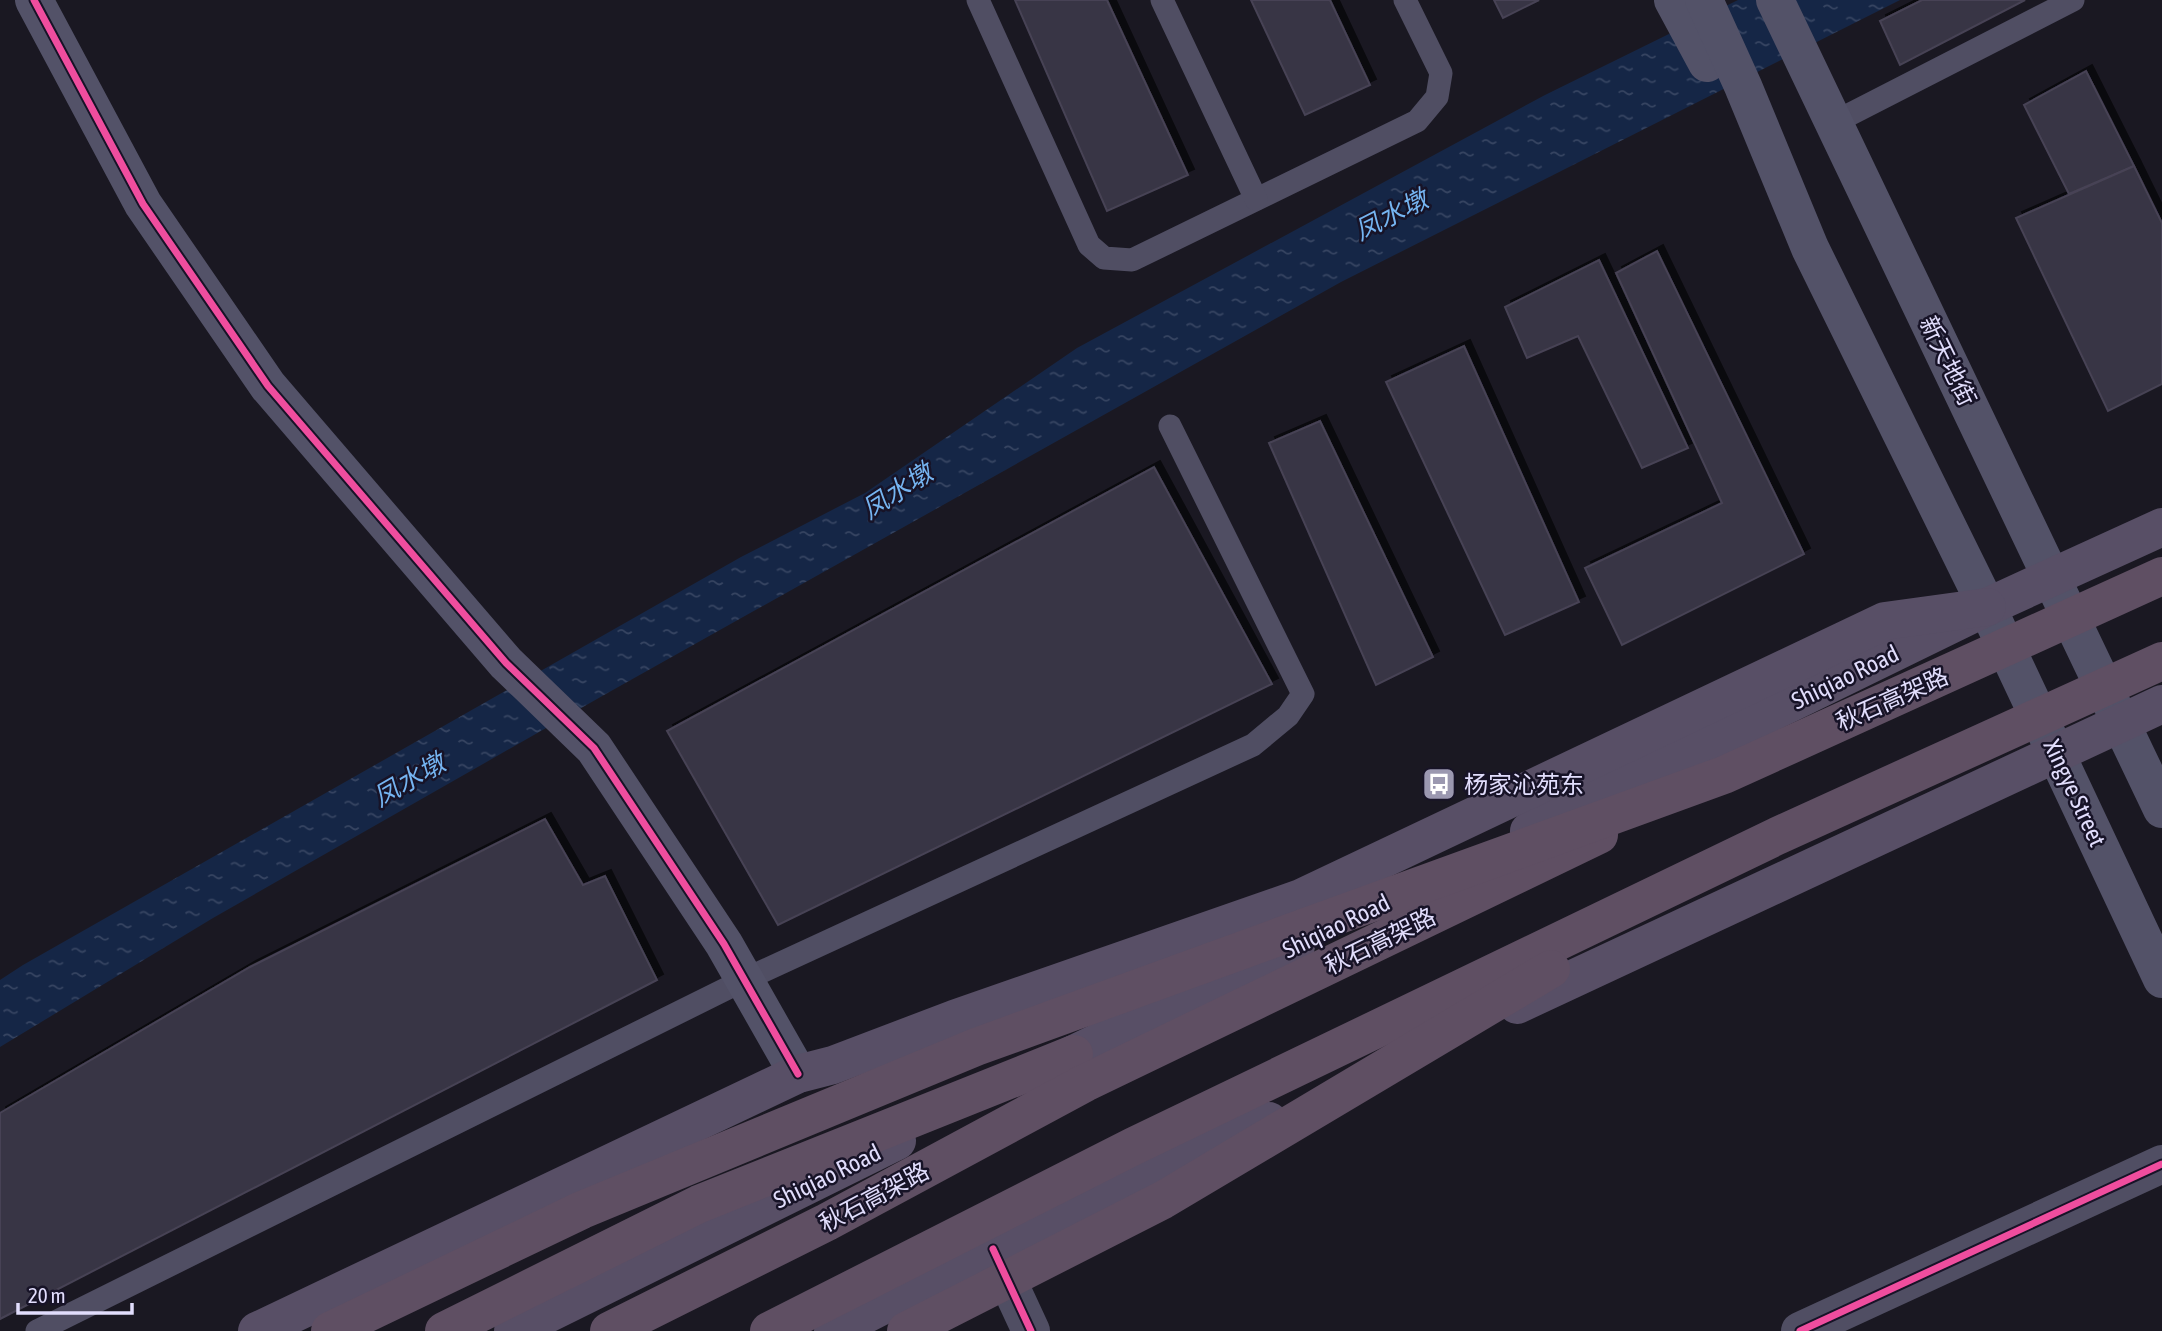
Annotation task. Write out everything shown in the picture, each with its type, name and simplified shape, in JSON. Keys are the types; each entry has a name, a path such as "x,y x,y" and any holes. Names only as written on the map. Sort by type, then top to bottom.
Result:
{"highway":[{"name":"秋石高架路","path":"609,1331 827,1222 1085,1083 1724,775 2162,576"},
{"path":"769,1331 1134,1146 1777,836 2162,661"},
{"path":"330,1331 582,1210 976,1047 1724,775"},
{"path":"906,1331 1163,1200 1777,836"},
{"path":"444,1331 699,1203 1074,1054"}],"main road":[{"path":"34,0 143,204 268,386 506,663 594,748 746,979 798,1074"},
{"name":"新天地街","path":"1775,0 2121,722"},
{"path":"257,1331 798,1074 833,1065 954,1018 1301,898 1885,621 1987,607 1810,248 1751,140 1733,90 1692,5"},
{"name":"Shiqiao Road","path":"513,1331 1987,607 2162,527"},
{"name":"Xingye Street","path":"1987,607 2162,979"},
{"path":"833,1331 993,1249 2162,704"},
{"path":"2121,722 2162,809"}],"street":[{"path":"1800,1331 2162,1164"},
{"path":"993,1249 1031,1331"}],"lane":[{"path":"978,0 1090,245 1104,258 1132,260 1417,121 1437,97 1441,73 1405,0"},
{"path":"1162,0 1256,199"},
{"path":"1833,123 2073,0"},
{"path":"37,1331 746,979 1253,745 1288,716 1303,694 1170,426"}],"water":[{"name":"凤水墩","path":"1738,0 1900,0 1341,282 604,695 213,918 0,1047 0,980 23,965 741,557 865,493 1077,348 1545,95"}],"building":[{"path":"1015,0 1107,0 1188,175 1107,211"},
{"path":"1251,0 1330,0 1370,85 1305,115"},
{"path":"1494,0 1539,0 1503,18"},
{"path":"1922,0 2025,0 1900,65 1880,21"},
{"path":"2086,71 2134,166 2069,194 2024,105"},
{"path":"2134,166 2162,223 2162,384 2108,411 2016,218"},
{"path":"1657,251 1804,554 1622,645 1585,568 1722,503 1616,273"},
{"path":"1599,260 1688,448 1642,468 1578,336 1527,358 1505,307"},
{"path":"1464,346 1579,602 1505,635 1386,382"},
{"path":"1320,421 1433,657 1376,685 1269,443"},
{"path":"1154,467 1272,684 778,925 667,731"},
{"path":"545,819 583,885 605,876 657,980 0,1319 0,1113 250,967"}],"cycle path":[{"path":"34,0 143,204 268,386 506,663 594,748 724,944 798,1074"},
{"path":"1800,1331 2162,1164"},
{"path":"993,1249 1031,1331"}],"place":[{"name":"杨家沁苑东","path":"1439,784"}]}
